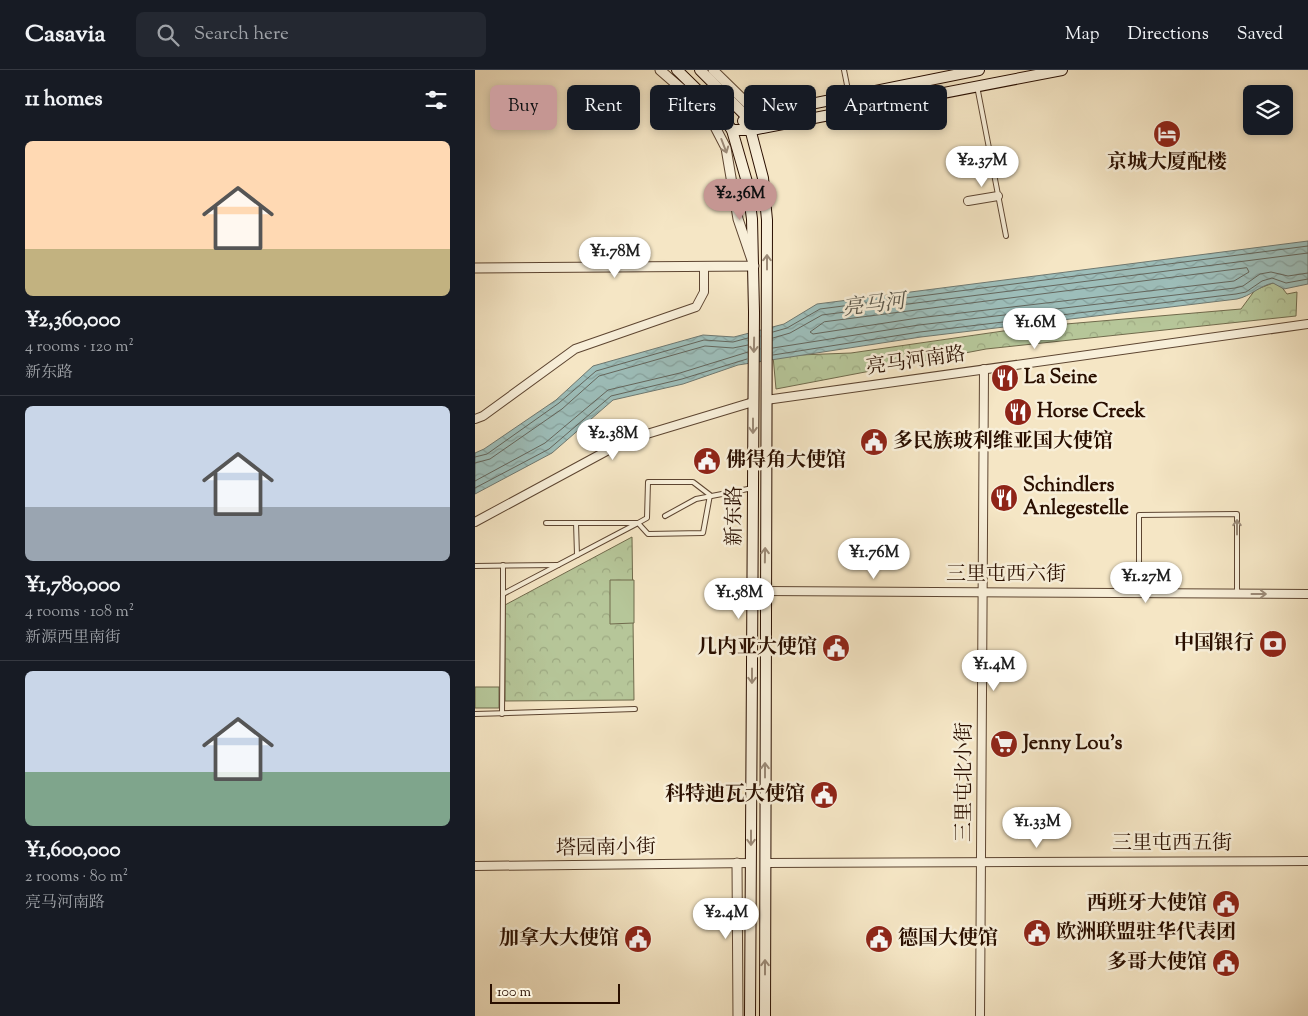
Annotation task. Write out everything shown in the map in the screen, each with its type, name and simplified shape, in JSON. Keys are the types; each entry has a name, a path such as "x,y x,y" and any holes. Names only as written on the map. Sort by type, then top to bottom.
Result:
{"main road":[{"name":"新东路","path":"677,70 692,85"},
{"name":"新东路","path":"700,70 744,114"},
{"path":"904,85 979,70"},
{"path":"816,117 1062,70"},
{"path":"734,128 744,120"},
{"name":"新东路","path":"732,130 748,191 752,220 754,266 750,1016"},
{"name":"新东路","path":"757,130 767,220 764,591 765,1016"}],"street":[{"path":"475,268 754,266 738,219 726,148 714,125 691,97 660,70"},
{"path":"713,70 744,100"},
{"path":"968,201 998,196"},
{"path":"475,418 483,416 575,349 696,307 704,292 704,266"},
{"name":"亮马河南路","path":"766,400 1308,324"},
{"name":"三里屯北小街","path":"981,1016 984,369"},
{"path":"475,522 627,440 753,402"},
{"name":"三里屯西六街","path":"764,591 1308,594"},
{"name":"三里屯西五街","path":"765,863 981,860 1308,861"},
{"path":"737,863 738,1016"},
{"name":"塔园南小街","path":"475,866 751,863"}],"lane":[{"path":"845,70 847,85"},
{"path":"977,86 1006,236"},
{"path":"503,594 647,518 648,482 693,482 710,495"},
{"path":"665,516 696,499 753,488"},
{"path":"545,523 638,523 648,534 703,533 710,495"},
{"path":"1139,592 1139,515 1237,514 1237,593"},
{"path":"576,523 577,555"},
{"path":"502,714 503,565"},
{"path":"475,566 558,565"},
{"path":"475,714 635,709"}],"green space":[{"path":"1273,283 1280,285 1287,294 1297,292 1296,316 986,349 776,389 773,356 851,353 1031,327 1241,309 1255,290"},
{"path":"632,537 634,700 505,701 505,605"},
{"path":"610,580 634,580 634,623 610,624"},
{"path":"475,687 499,687 499,708 475,708"}],"water":[{"name":"亮马河","path":"1308,241 1308,284 1284,289 1273,283 1237,299 921,337 738,365 683,384 613,400 552,453 475,494 475,453 484,449 556,400 593,366 703,335 734,337 784,324 817,304"}],"place":[{"name":"京城大厦配楼","path":"1167,134"},
{"name":"La Seine","path":"1005,378"},
{"name":"Horse Creek","path":"1018,412"},
{"name":"多民族玻利维亚国大使馆","path":"874,442"},
{"name":"佛得角大使馆","path":"707,461"},
{"name":"Schindlers Anlegestelle","path":"1004,498"},
{"name":"中国银行","path":"1273,644"},
{"name":"几内亚大使馆","path":"836,648"},
{"name":"Jenny Lou's","path":"1004,744"},
{"name":"科特迪瓦大使馆","path":"824,795"},
{"name":"西班牙大使馆","path":"1226,904"},
{"name":"欧洲联盟驻华代表团","path":"1037,933"},
{"name":"加拿大大使馆","path":"638,939"},
{"name":"德国大使馆","path":"879,939"},
{"name":"多哥大使馆","path":"1226,963"}]}
